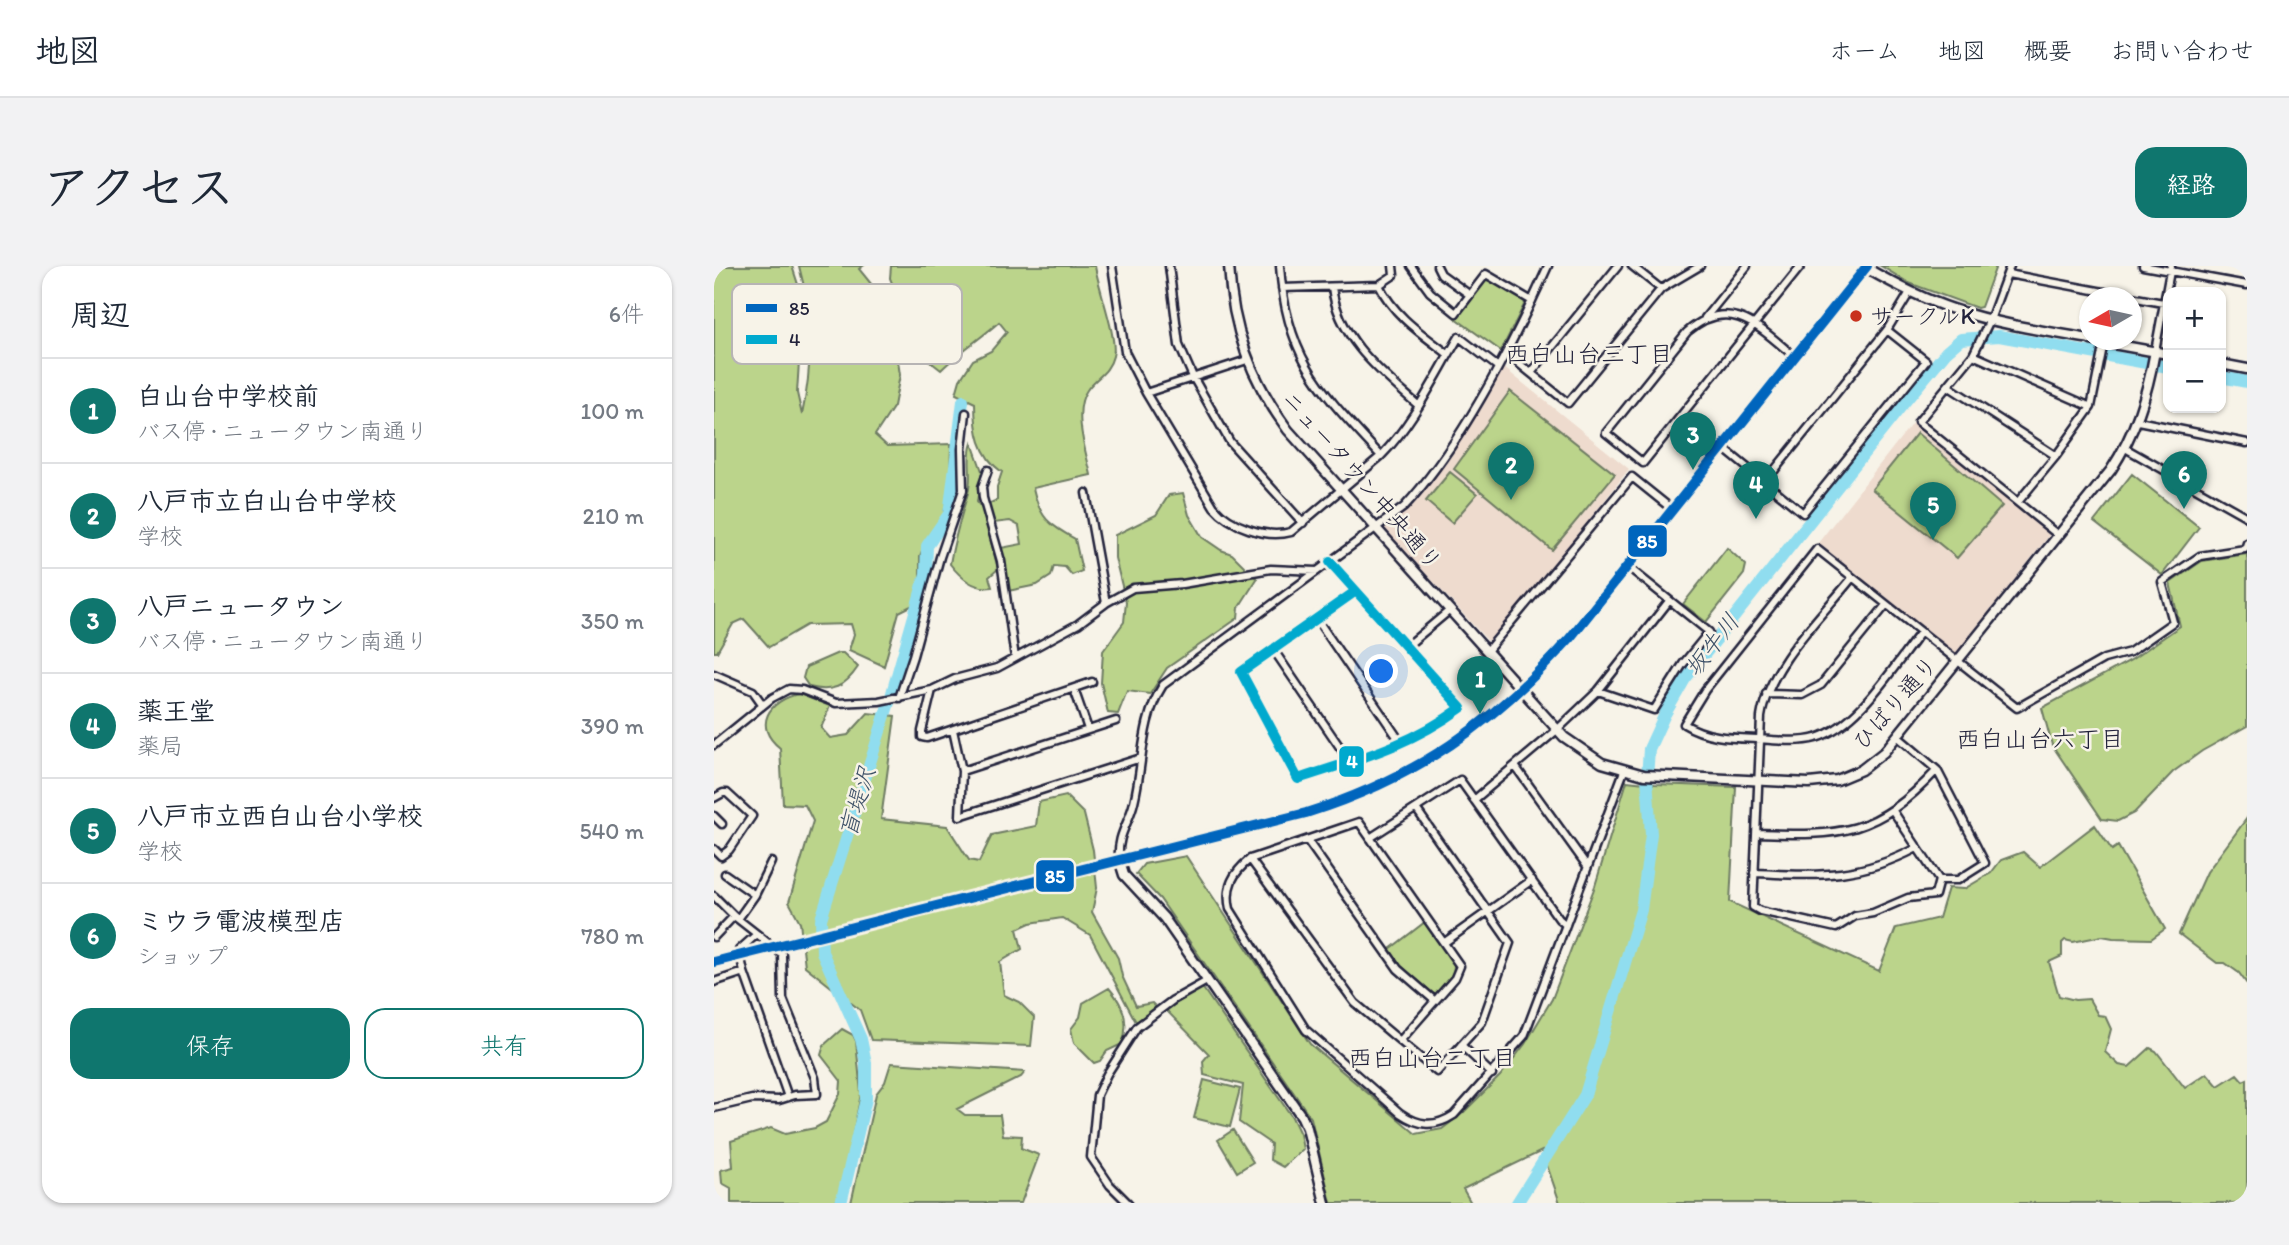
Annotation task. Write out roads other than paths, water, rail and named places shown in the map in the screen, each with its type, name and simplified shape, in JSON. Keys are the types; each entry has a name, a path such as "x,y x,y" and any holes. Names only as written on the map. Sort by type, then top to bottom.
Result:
{"street":[{"path":"1112,266 1125,352 1146,393 1205,492 1221,515 1273,535 1291,532 1303,523 1392,445 1419,406 1459,337 1498,367"},
{"path":"1170,266 1179,345 1193,377 1230,442 1303,523"},
{"name":"ニュータウン中央通り","path":"1229,266 1235,320 1247,360 1263,393 1288,430 1521,690"},
{"path":"1280,266 1290,329 1309,371 1333,404 1381,456"},
{"path":"1282,288 1380,285 1394,275 1394,266"},
{"path":"1411,266 1430,292 1456,313 1486,274 1486,266"},
{"path":"1437,266 1441,274 1470,295"},
{"path":"1325,1203 1302,1117 1164,918 1124,875 1119,859 1119,842 1133,806 1149,715 1155,697 1163,685 1404,507 1422,487 1443,458 1506,353 1548,266"},
{"path":"1531,373 1618,266"},
{"path":"1632,266 1661,289"},
{"path":"1506,353 1568,403 1661,289 1700,266"},
{"path":"1704,320 1747,266"},
{"path":"1795,357 1754,324 1738,316 1715,316 1704,320 1687,332 1606,433 1643,463 1754,324 1801,266"},
{"path":"2010,266 1990,320 1973,355 1918,422 2058,535"},
{"path":"2143,266 2170,268 2247,285"},
{"path":"714,962 1306,813 1368,791 1432,758 1477,727 1521,690 1570,638 1865,267 1910,292 1955,310 1990,320 2079,337"},
{"path":"2167,287 2170,268"},
{"path":"1486,274 1532,300"},
{"path":"2008,274 2163,303"},
{"path":"1380,285 1394,309 1448,354"},
{"path":"1332,286 1338,312 1356,344 1384,375 1419,406"},
{"path":"1765,482 1887,330 1910,292"},
{"path":"2154,354 2163,308"},
{"path":"1723,447 1803,513 1926,361 1887,330"},
{"path":"2018,502 2056,456 2091,407 2103,350"},
{"path":"2132,350 2163,354"},
{"name":"ひばり通り","path":"1521,690 1557,730 1588,755 1628,772 1653,776 1809,783 1837,780 1861,770 1875,760 1897,736 2111,470 2138,421 2154,354"},
{"path":"1973,355 2091,407"},
{"path":"1146,393 1247,360"},
{"path":"2226,365 2247,369"},
{"path":"1948,386 2056,456"},
{"path":"899,698 940,557 963,490 962,449 966,413"},
{"path":"2138,421 2247,443"},
{"path":"2125,448 2247,517"},
{"path":"988,470 982,487 1001,561 1016,658"},
{"path":"1487,651 1632,477 1673,510"},
{"path":"1086,492 1107,603"},
{"path":"1921,632 1856,714 1841,727 1814,738 1796,741 1709,736 1684,724 1705,690 1817,549 2017,708 2104,659 2130,652 2173,622 2162,582 2200,556 2245,549 2247,543"},
{"path":"1330,562 1461,708 1435,727 1402,744 1298,779 1241,672 1356,591"},
{"path":"1598,691 1654,710 1683,664 1709,632 1628,566"},
{"path":"714,745 783,691 795,689 846,704 899,698 932,690 997,668 1079,624 1124,592 1142,586 1182,584 1271,569 1317,571"},
{"path":"1852,578 1783,663 1766,694 1761,717 1753,907 1760,911 1836,928 1855,916 1872,913 1908,898 1935,895 1939,880 1893,811"},
{"path":"1475,800 1598,691 1669,601"},
{"path":"1766,694 1802,695 1821,685 1886,605"},
{"path":"1406,647 1450,610"},
{"path":"1316,618 1402,744"},
{"path":"1273,649 1350,762"},
{"path":"714,674 752,691 763,705"},
{"path":"932,690 922,737 927,738 1092,682"},
{"path":"1074,689 1088,729"},
{"path":"962,771 1116,721"},
{"path":"953,730 962,771 959,814 964,817 1141,758"},
{"path":"1897,736 1937,770 1986,861 1958,880 1939,880"},
{"path":"1515,766 1587,866"},
{"path":"1755,833 1826,834 1864,825 1893,811 1937,770"},
{"path":"1400,1041 1455,978 1460,966 1356,821 1250,859 1233,877 1228,894 1230,909 1309,1033 1400,1113 1415,1122 1444,1122 1454,1115 1524,1036 1587,866 1628,772"},
{"path":"1370,838 1460,780 1559,919 1566,925"},
{"path":"714,798 727,793 752,816 729,850 721,856 714,849"},
{"path":"1250,859 1355,1003 1437,1072 1482,1022 1510,946 1417,810"},
{"path":"714,816 722,824"},
{"path":"1307,840 1398,969 1435,1001"},
{"path":"1754,873 1836,875 1880,866 1917,848"},
{"path":"714,937 736,918 755,895 771,862"},
{"path":"725,874 755,895"},
{"path":"1445,942 1532,880"},
{"path":"714,896 736,918 782,954 783,999 815,1078 815,1096 779,1100 752,1098 714,1108"},
{"path":"757,934 739,950 744,972 788,1097"},
{"path":"714,982 744,972"},
{"path":"1128,1203 1110,1185 1091,1157 1097,1095 1137,1027 1173,1000 1208,981"},
{"path":"1461,1045 1492,1074"}],"waterway":[{"name":"坂牛川","path":"1517,1203 1585,1095 1641,910 1651,834 1647,778 1649,749 1685,679 1903,404 1946,352 1961,339 1999,336 2163,366"},
{"name":"坂牛川","path":"2226,378 2247,382"},
{"name":"盲堤沢","path":"841,1203 866,1099 866,1063 861,1039 822,952 821,919 892,693 926,574 927,546 949,514 963,401"}],"place":[{"name":"サークルK","path":"1856,316"},
{"name":"八戸ニュータウン","path":"1693,470"},
{"name":"八戸市立白山台中学校","path":"1511,500"},
{"name":"ミウラ電波模型店","path":"2184,509"},
{"name":"薬王堂","path":"1756,519"},
{"name":"八戸市立西白山台小学校","path":"1933,540"},
{"name":"白山台中学校前","path":"1480,714"}],"district":[{"name":"西白山台三丁目","path":"1589,354"},
{"name":"西白山台六丁目","path":"2040,739"},
{"name":"西白山台二丁目","path":"1432,1058"}]}
